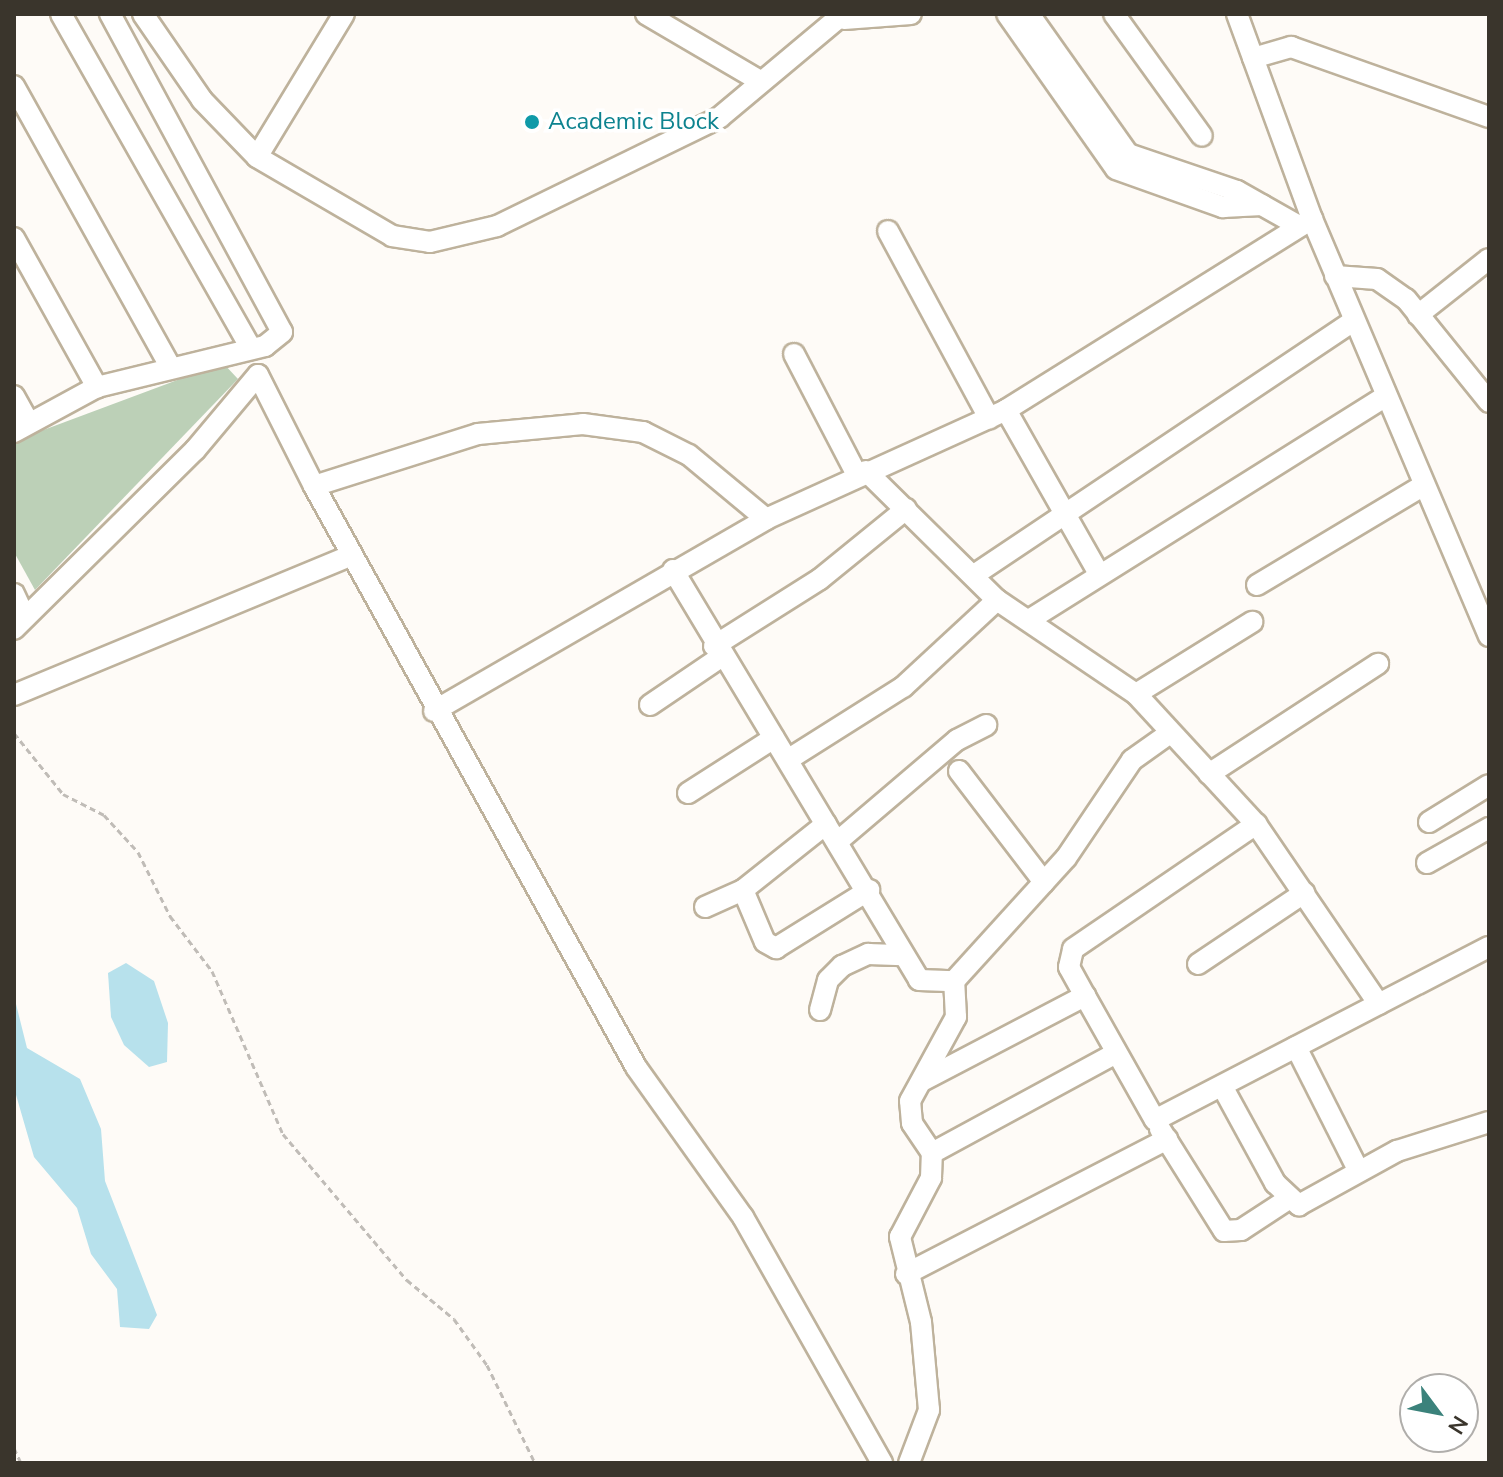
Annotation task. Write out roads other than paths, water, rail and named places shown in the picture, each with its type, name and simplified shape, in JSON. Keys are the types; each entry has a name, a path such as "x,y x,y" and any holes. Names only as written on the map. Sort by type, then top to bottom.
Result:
{"street":[{"path":"61,14 258,375 350,556 434,711 636,1067 743,1217 882,1463"},
{"path":"14,396 21,428 97,387 169,365 244,349 282,332 280,322 110,14"},
{"path":"143,14 202,100 257,157 392,236 455,240 604,178 720,117 757,79 836,16 911,14"},
{"path":"257,157 344,14"},
{"path":"646,14 757,79"},
{"path":"1007,14 1029,25 1128,154 1305,223"},
{"path":"1114,14 1202,136"},
{"path":"1237,14 1305,223 1335,276 1489,636"},
{"path":"1253,58 1291,47 1489,117"},
{"path":"14,86 169,365"},
{"path":"434,711 673,570 766,519 861,473 997,414 1305,223"},
{"path":"888,231 997,414 1065,513 1099,574"},
{"path":"14,238 97,387"},
{"path":"1418,315 1489,259"},
{"path":"1335,276 1377,279 1418,315 1488,399"},
{"path":"974,575 1354,321"},
{"path":"794,354 861,473 906,509 997,600 1136,694 1167,735 1256,824 1379,1004"},
{"path":"20,624 195,450 258,375"},
{"path":"1029,620 1386,396"},
{"path":"314,486 478,434 583,424 643,432 677,449 766,519"},
{"path":"1257,585 1424,485"},
{"path":"650,705 820,579 906,509"},
{"path":"14,695 350,556"},
{"path":"673,570 718,652 789,759 869,890 919,980 954,981"},
{"path":"14,594 20,624"},
{"path":"789,759 903,687 997,600"},
{"path":"1136,694 1252,622"},
{"path":"1209,774 1378,664"},
{"path":"705,907 743,890 832,833 957,740 986,725"},
{"path":"909,1463 929,1410 921,1322 906,1274 900,1237 931,1178 932,1153 912,1123 910,1101 956,1017 954,981 1044,882 1132,760 1167,735"},
{"path":"688,793 774,738"},
{"path":"959,771 1044,882"},
{"path":"1429,822 1489,785"},
{"path":"1256,824 1073,949 1069,967 1114,1054 1224,1231 1241,1230 1287,1200 1316,1199 1358,1170 1489,1122"},
{"path":"1427,863 1489,828"},
{"path":"743,890 765,942 776,948 869,890"},
{"path":"1198,964 1304,893"},
{"path":"1155,1120 1489,947"},
{"path":"820,1010 828,980 842,966 868,954 903,955"},
{"path":"924,1080 1085,996"},
{"path":"1296,1047 1358,1170"},
{"path":"932,1153 1114,1054"},
{"path":"1222,1086 1287,1200"},
{"path":"906,1274 1167,1139"}],"water":[{"path":"126,963 154,981 168,1023 167,1062 149,1067 124,1045 111,1017 108,973"},
{"path":"14,996 27,1048 80,1079 101,1129 105,1181 157,1315 149,1329 120,1327 117,1289 91,1254 77,1208 34,1157 14,1088"}],"place":[{"name":"Academic Block","path":"532,122"}]}
